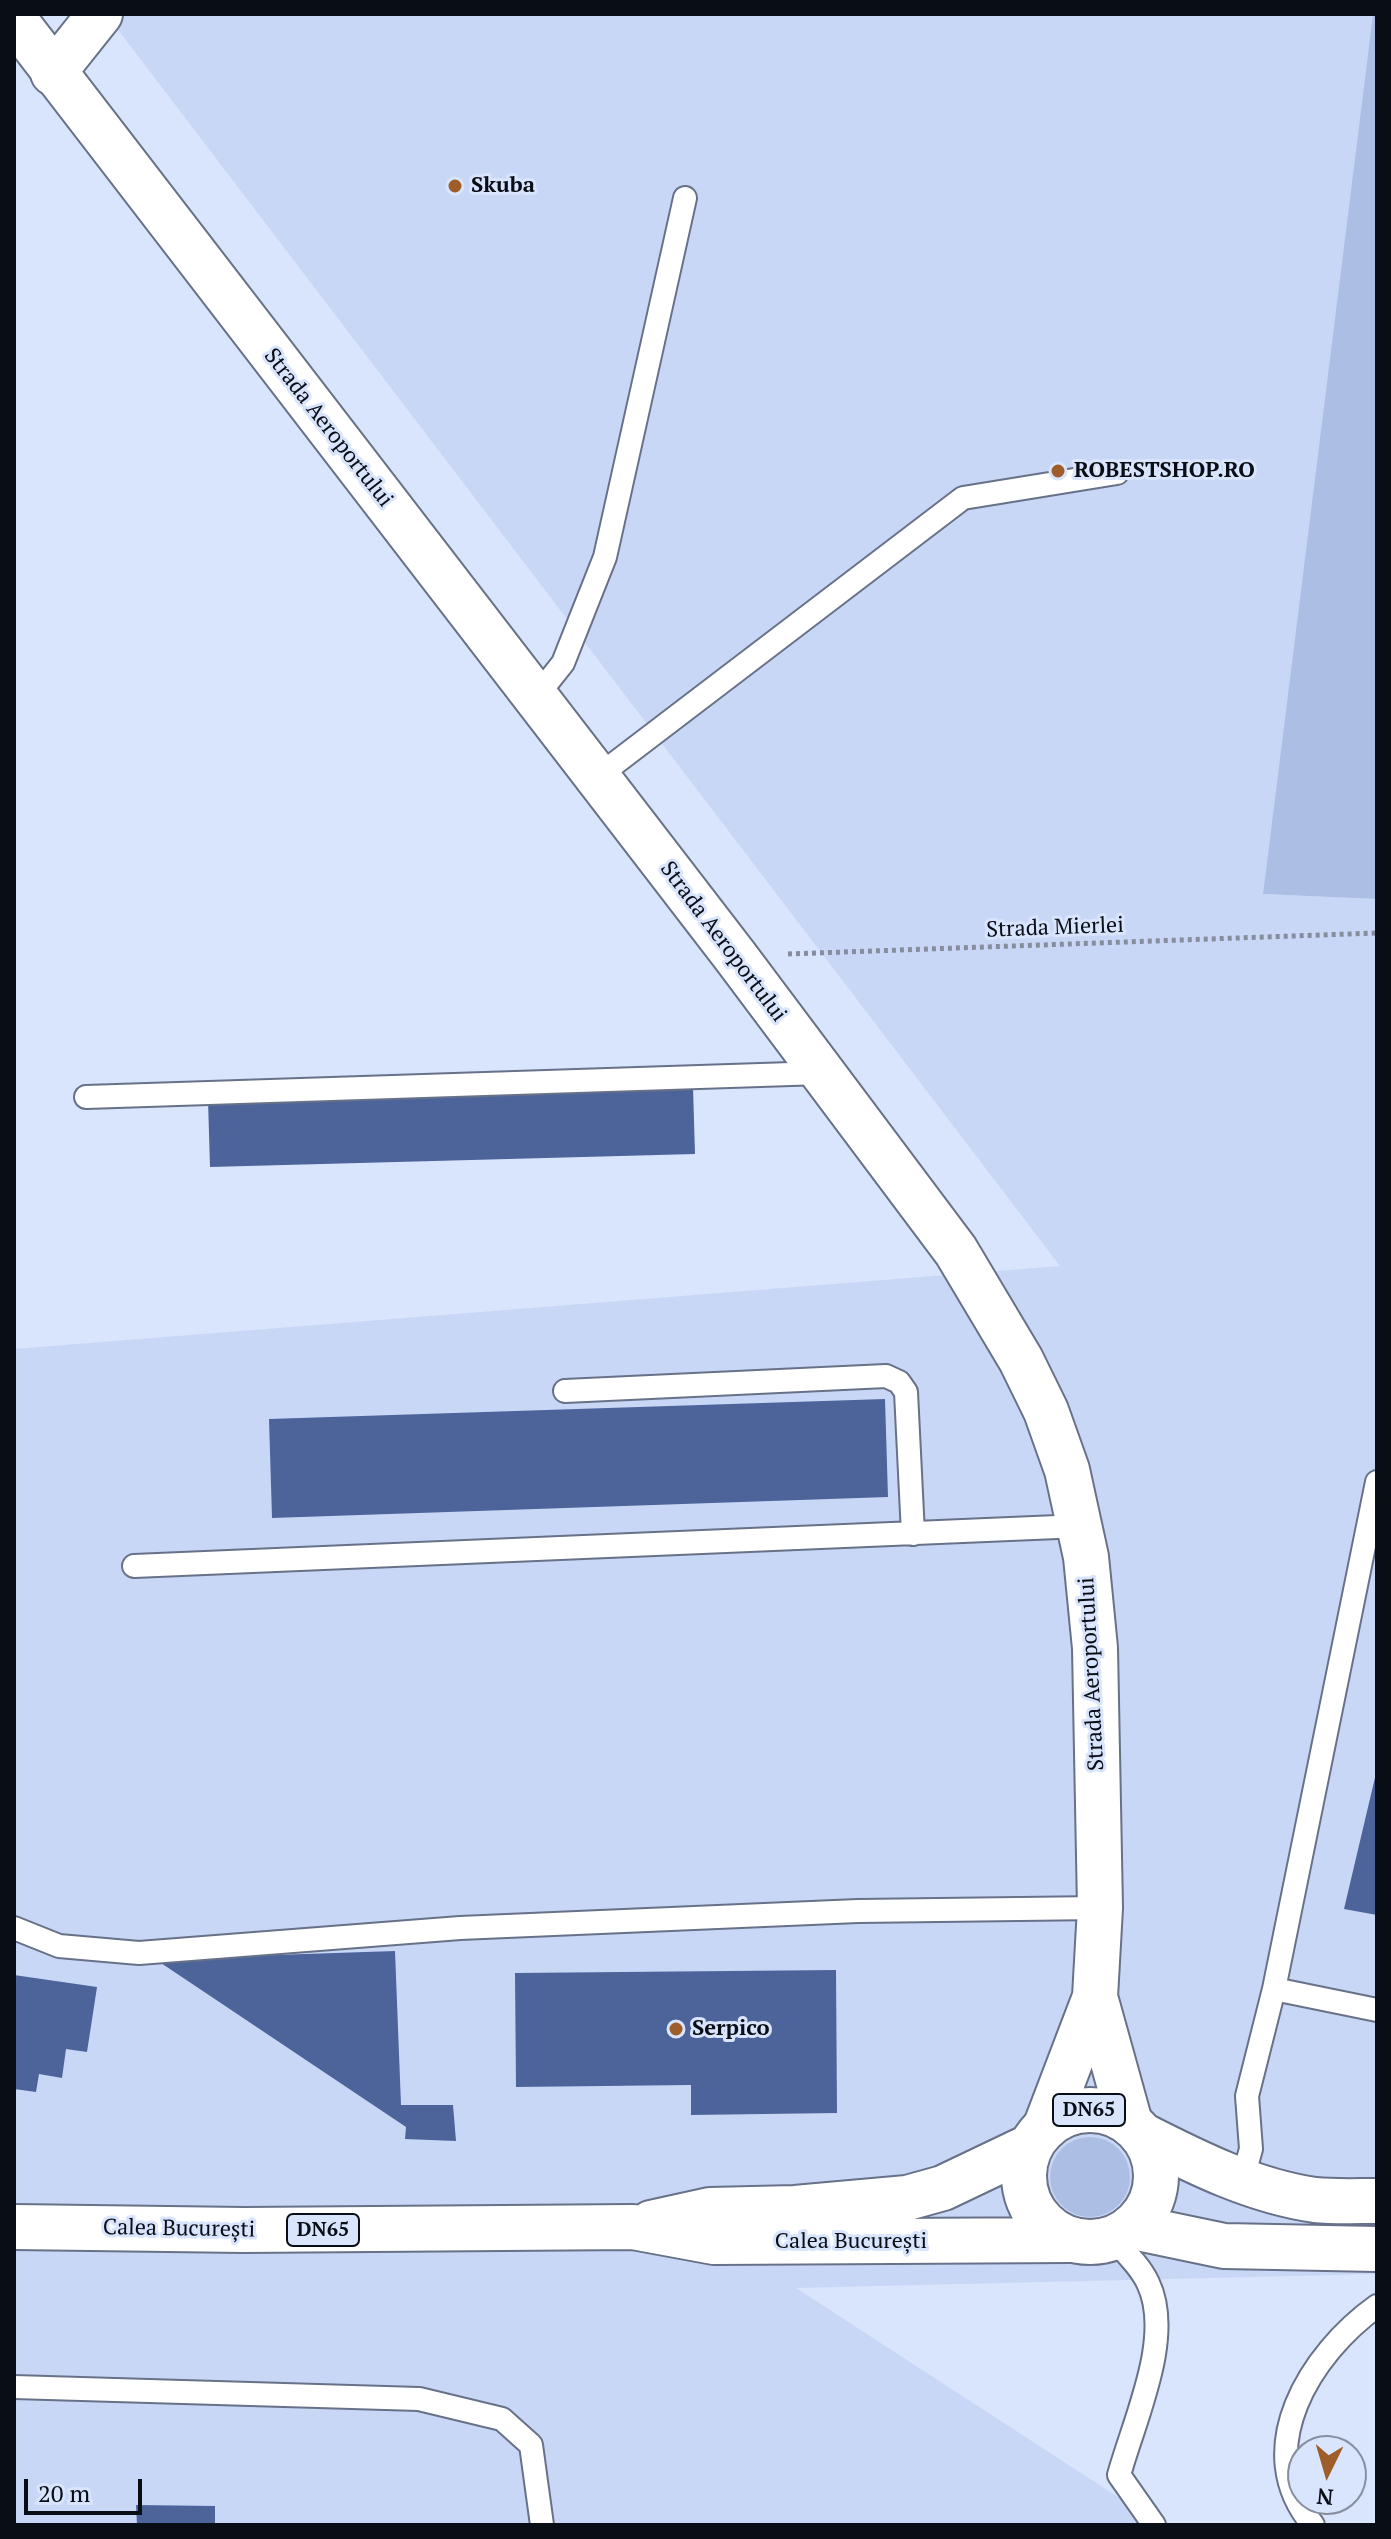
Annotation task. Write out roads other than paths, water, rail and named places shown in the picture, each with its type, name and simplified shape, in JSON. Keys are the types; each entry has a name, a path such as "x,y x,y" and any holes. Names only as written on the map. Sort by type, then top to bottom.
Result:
{"main road":[{"path":"53,73 100,14"},
{"name":"Strada Aeroportului","path":"14,19 735,956 956,1251 992,1308 1046,1411 1067,1470 1081,1526 1095,1648 1100,1908 1095,1997 1038,2137"},
{"name":"Strada Aeroportului","path":"1095,1997 1136,2129"},
{"name":"DN65","path":"1136,2129 1152,2153 1156,2183 1146,2212 1123,2233 1092,2243 1070,2240 1050,2229 1030,2202 1024,2169 1038,2137 1064,2115 1087,2110 1109,2113 1242,2181 1317,2200 1377,2201"},
{"name":"Calea București","path":"633,2227 710,2210 809,2207 907,2198 943,2188 1038,2137"},
{"name":"Calea București","path":"14,2227 244,2230 633,2227 714,2242 1070,2240"},
{"path":"1123,2233 1224,2246 1377,2249"}],"lane":[{"path":"536,697 563,663 605,557 685,198"},
{"path":"597,777 963,498 1117,473"},
{"path":"86,1097 822,1073"},
{"path":"565,1391 886,1376 899,1382 906,1392 913,1534"},
{"path":"1242,2181 1251,2149 1247,2096 1274,1989 1377,1482"},
{"path":"134,1566 1081,1526"},
{"path":"14,1928 59,1946 139,1953 460,1928 858,1911 1100,1908"},
{"path":"1274,1989 1377,2010"},
{"path":"1123,2233 1148,2283 1155,2305 1158,2339 1119,2475 1154,2525"},
{"path":"1313,2525 1292,2490 1286,2448 1296,2401 1315,2365 1377,2306"},
{"path":"14,2387 419,2399 502,2419 531,2445 542,2525"}],"place":[{"name":"Skuba","path":"455,186"},
{"name":"ROBESTSHOP.RO","path":"1058,471"},
{"name":"Serpico","path":"676,2029"}]}
